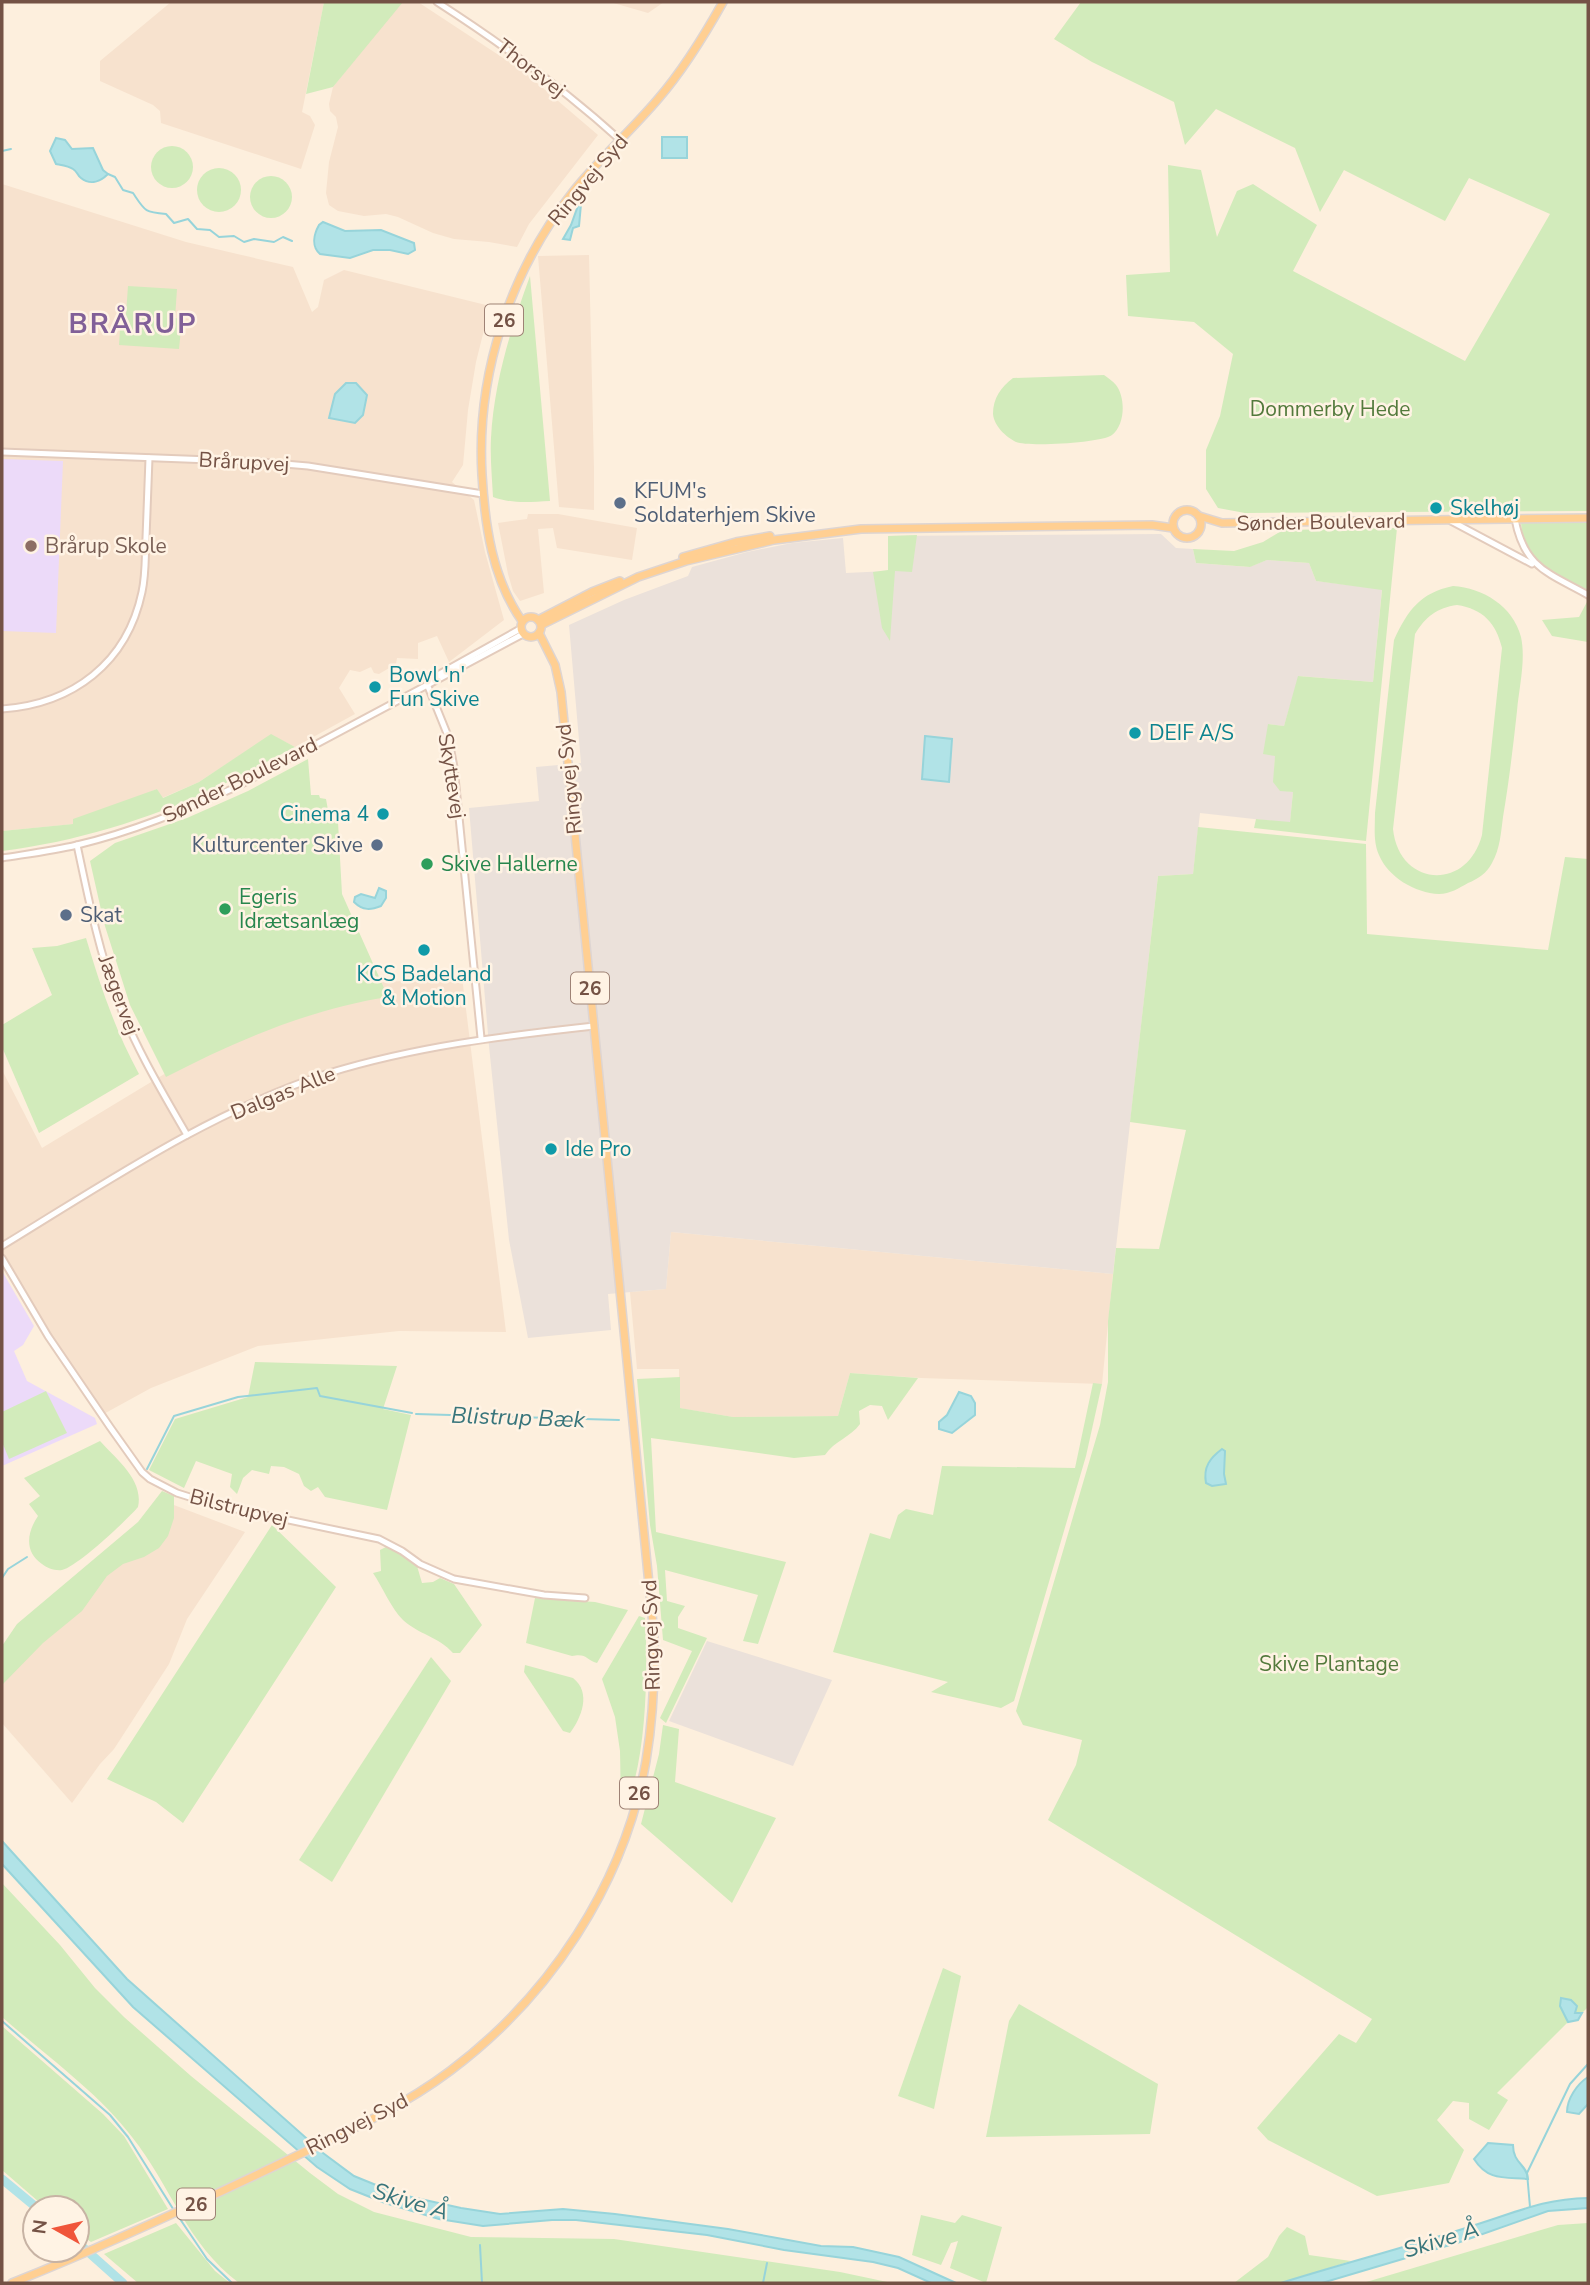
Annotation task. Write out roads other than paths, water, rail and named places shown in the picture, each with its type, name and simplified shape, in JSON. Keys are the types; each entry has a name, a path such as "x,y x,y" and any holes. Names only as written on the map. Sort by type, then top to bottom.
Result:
{"main road":[{"name":"Ringvej Syd","path":"523,626 502,586 492,550 483,494 481,442 486,392 498,340 511,300 533,252 561,207 677,77 701,42 723,2"},
{"path":"1185,510 1199,516 1199,530 1193,537 1178,535 1173,524 1178,513 1185,510"},
{"name":"Sønder Boulevard","path":"1199,516 1222,523"},
{"name":"Sønder Boulevard","path":"1199,530 1222,523 1588,518"},
{"path":"523,626 532,617 538,629 638,578 686,561 775,540 837,531 1173,524"},
{"name":"26","path":"523,626 538,629"},
{"name":"Ringvej Syd","path":"12,2283 212,2196 340,2135 408,2099 448,2073 491,2038 558,1964 597,1901 617,1858 639,1794 653,1702 654,1635 561,692 555,665 538,629"}],"street":[{"name":"Thorsvej","path":"437,2 527,62 620,140"},
{"name":"Brårupvej","path":"2,452 308,466 483,494"},
{"path":"2,709 35,705 69,692 98,671 124,640 138,607 144,580 149,458"},
{"path":"1515,519 1522,544 1537,566"},
{"path":"1448,520 1588,595"},
{"name":"Sønder Boulevard","path":"2,858 77,845 162,819 236,787 438,680 523,626"},
{"name":"Skyttevej","path":"427,684 448,736 454,767 481,1038"},
{"name":"Jægervej","path":"77,845 96,930 115,995 147,1066 187,1135"},
{"name":"Dalgas Alle","path":"2,1246 187,1135 264,1098 328,1073 405,1053 481,1038 594,1026"},
{"name":"Bilstrupvej","path":"2,1258 47,1336 89,1398 142,1472 158,1485 212,1504 379,1539 420,1564 454,1579 544,1595 585,1598"}],"water":[{"path":"662,137 687,137 687,158 662,158"},
{"path":"56,138 65,140 72,149 93,148 103,170 108,174 99,180 88,182 71,168 56,164 50,151"},
{"path":"579,203 579,226 573,228 570,240 563,239 571,225"},
{"path":"323,222 345,231 381,230 414,243 415,250 408,254 373,250 350,258 320,254 314,240 319,225"},
{"path":"346,383 356,383 367,395 363,415 355,423 329,418 335,394"},
{"path":"925,736 952,739 949,782 922,779"},
{"path":"379,888 386,891 386,898 381,906 367,909 354,902 355,897 361,894 375,898"},
{"path":"959,1392 971,1396 975,1403 975,1415 952,1433 939,1429 939,1422 947,1415"},
{"path":"1222,1449 1225,1451 1226,1484 1212,1486 1206,1483 1207,1468 1211,1459"},
{"name":"Skive Å","path":"2,1841 127,1979 323,2153 354,2176 398,2194 500,2214 563,2209 728,2229 821,2246 853,2247 899,2257 956,2283 931,2283 898,2268 873,2262 784,2250 707,2235 576,2220 483,2226 439,2219 350,2189 317,2167 133,2007 2,1864"},
{"path":"1561,1998 1571,2000 1577,2006 1575,2013 1582,2013 1578,2020 1568,2022 1560,2006"},
{"path":"1588,2077 1588,2104 1579,2114 1567,2112 1573,2092"},
{"path":"1488,2143 1513,2145 1515,2156 1528,2179 1504,2178 1479,2166 1474,2159"},
{"name":"Skive Å","path":"1588,2198 1588,2208 1548,2211 1460,2242 1322,2283 1281,2283 1530,2207"}],"waterway":[{"path":"2,151 11,149"},
{"path":"108,174 115,177 123,190 133,193 146,210 166,214 174,223 188,219 197,229 210,230 219,237 234,236 244,242 254,239 274,242 283,237 292,241"},
{"name":"Blistrup Bæk","path":"147,1469 174,1416 238,1397 317,1388 320,1396 412,1413"},
{"name":"Blistrup Bæk","path":"416,1414 619,1420"},
{"name":"Blistrup Bæk","path":"2,1578 8,1569 27,1557"},
{"path":"2,2021 110,2115 128,2137 175,2212"},
{"path":"1530,2207 1527,2173 1570,2084 1588,2064"},
{"path":"2,2179 21,2195"},
{"path":"178,2216 207,2259 232,2283"},
{"path":"480,2245 482,2283"},
{"path":"91,2254 123,2283"},
{"path":"763,2283 767,2263"}],"place":[{"name":"KFUM's Soldaterhjem Skive","path":"620,503"},
{"name":"Skelhøj","path":"1436,508"},
{"name":"Brårup Skole","path":"31,546"},
{"name":"Bowl 'n' Fun Skive","path":"375,687"},
{"name":"DEIF A/S","path":"1135,733"},
{"name":"Cinema 4","path":"383,814"},
{"name":"Kulturcenter Skive","path":"377,845"},
{"name":"Skive Hallerne","path":"427,864"},
{"name":"Egeris Idrætsanlæg","path":"225,909"},
{"name":"Skat","path":"66,915"},
{"name":"KCS Badeland & Motion","path":"424,950"},
{"name":"Ide Pro","path":"551,1149"}],"district":[{"name":"BRÅRUP","path":"133,323"}],"park label":[{"name":"Dommerby Hede","path":"1330,409"},
{"name":"Skive Plantage","path":"1329,1664"}]}
